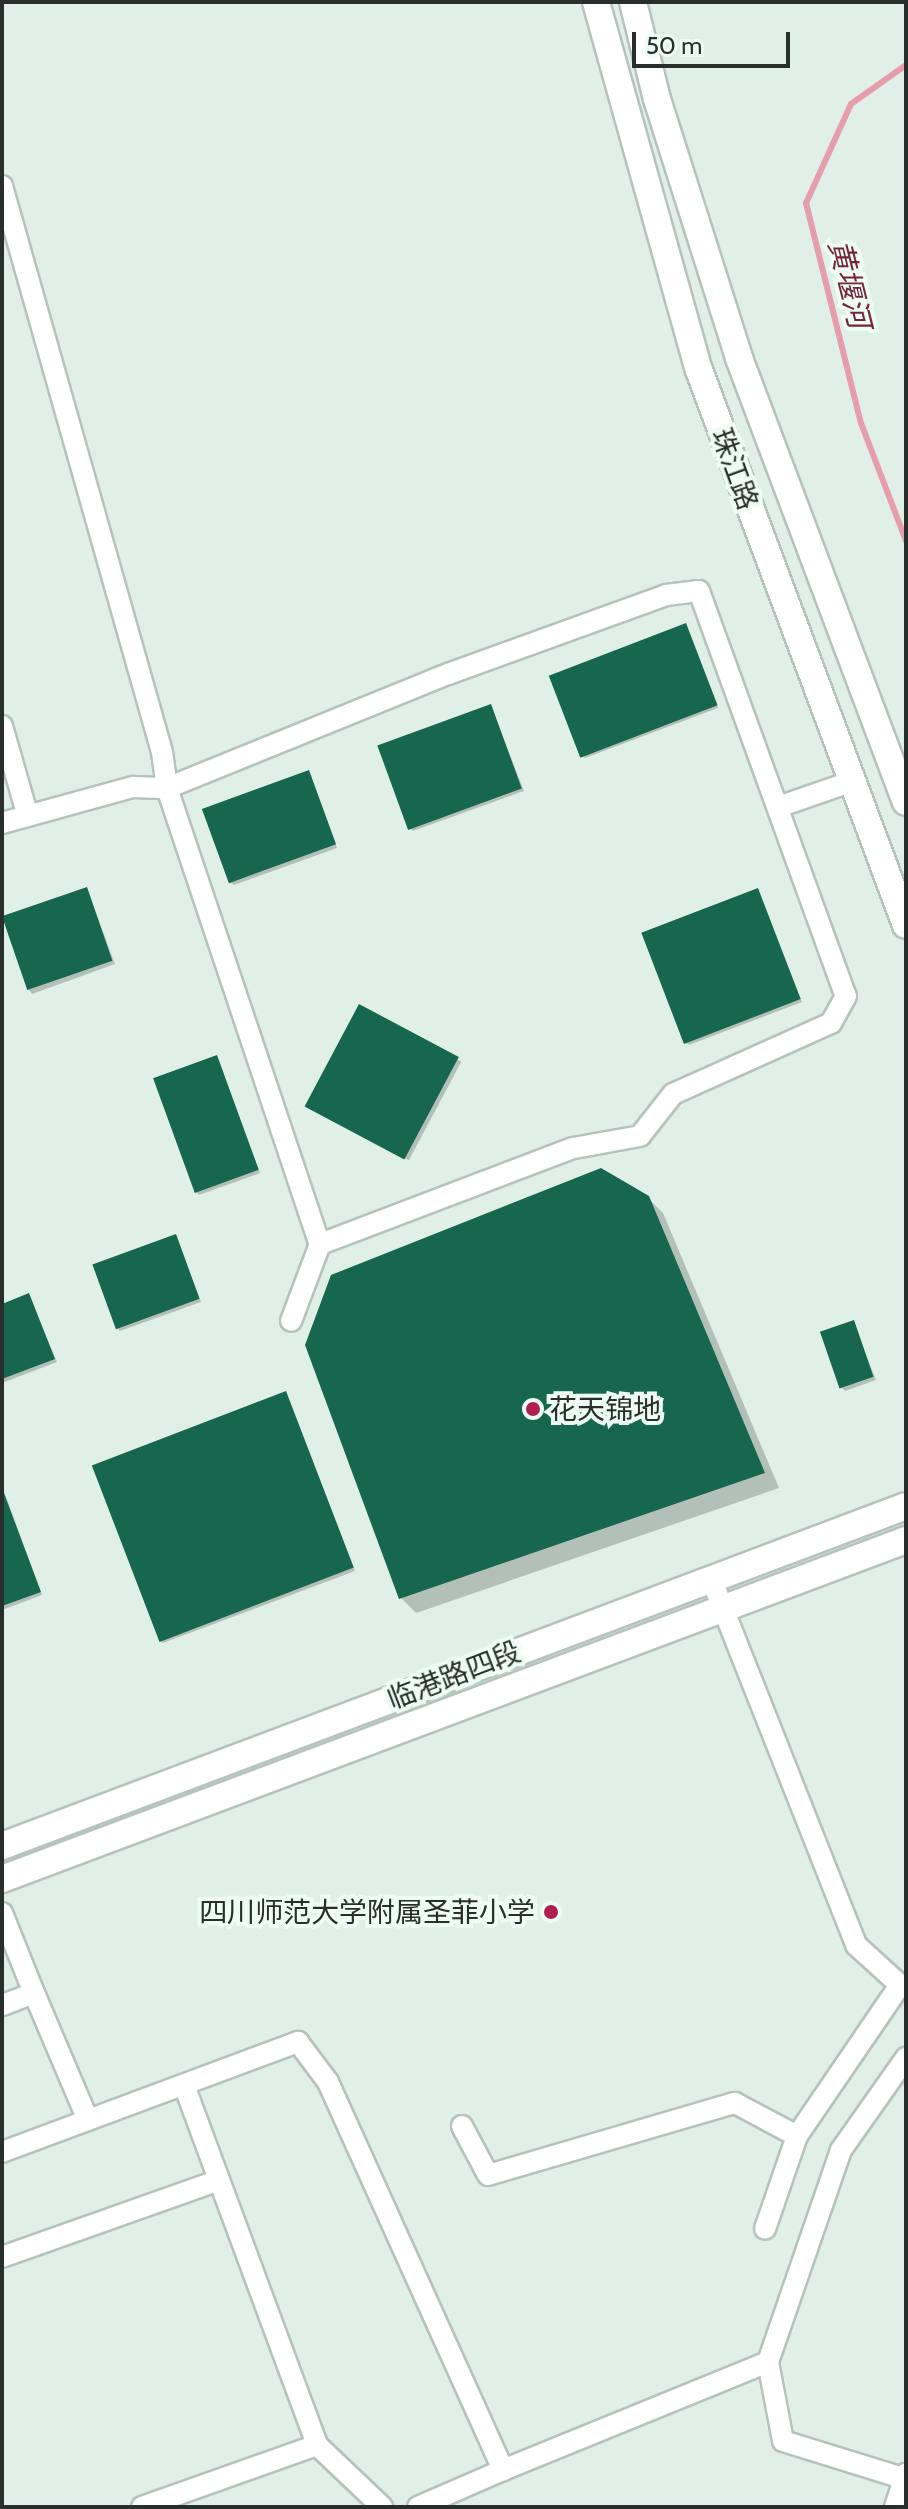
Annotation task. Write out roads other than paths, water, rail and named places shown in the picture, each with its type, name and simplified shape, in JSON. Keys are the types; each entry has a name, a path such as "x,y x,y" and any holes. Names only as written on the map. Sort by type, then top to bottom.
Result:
{"main road":[{"name":"珠江路","path":"596,2 699,370 850,782 906,925"},
{"name":"珠江路","path":"633,2 657,99 739,358 906,802"},
{"name":"临港路四段","path":"2,1846 906,1506"},
{"name":"临港路四段","path":"2,1879 906,1540"}],"street":[{"path":"2,186 162,752 167,788 320,1244 291,1321"},
{"path":"2,823 27,813 133,787 167,788 448,674 666,595 699,591 846,996 831,1023 673,1094 640,1136 573,1148 320,1244"},
{"path":"2,726 27,813"},
{"path":"778,807 850,782"},
{"path":"711,1578 856,1945 900,1985 797,2136 765,2229"},
{"path":"2,1913 88,2120"},
{"path":"2,2005 34,1993"},
{"path":"2,2152 298,2042 310,2052 328,2082 503,2470"},
{"path":"895,2507 906,2477 783,2441 768,2362 841,2150 906,2058"},
{"path":"184,2085 317,2445 382,2507"},
{"path":"462,2126 488,2175 735,2103 797,2136"},
{"path":"2,2257 219,2180"},
{"path":"418,2507 768,2362"},
{"path":"142,2507 317,2445"}],"waterway":[{"name":"黄堰河","path":"906,65 851,104 806,203 861,423 906,541"}],"place":[{"name":"花天锦地","path":"533,1409"},
{"name":"四川师范大学附属圣菲小学","path":"551,1912"}]}
